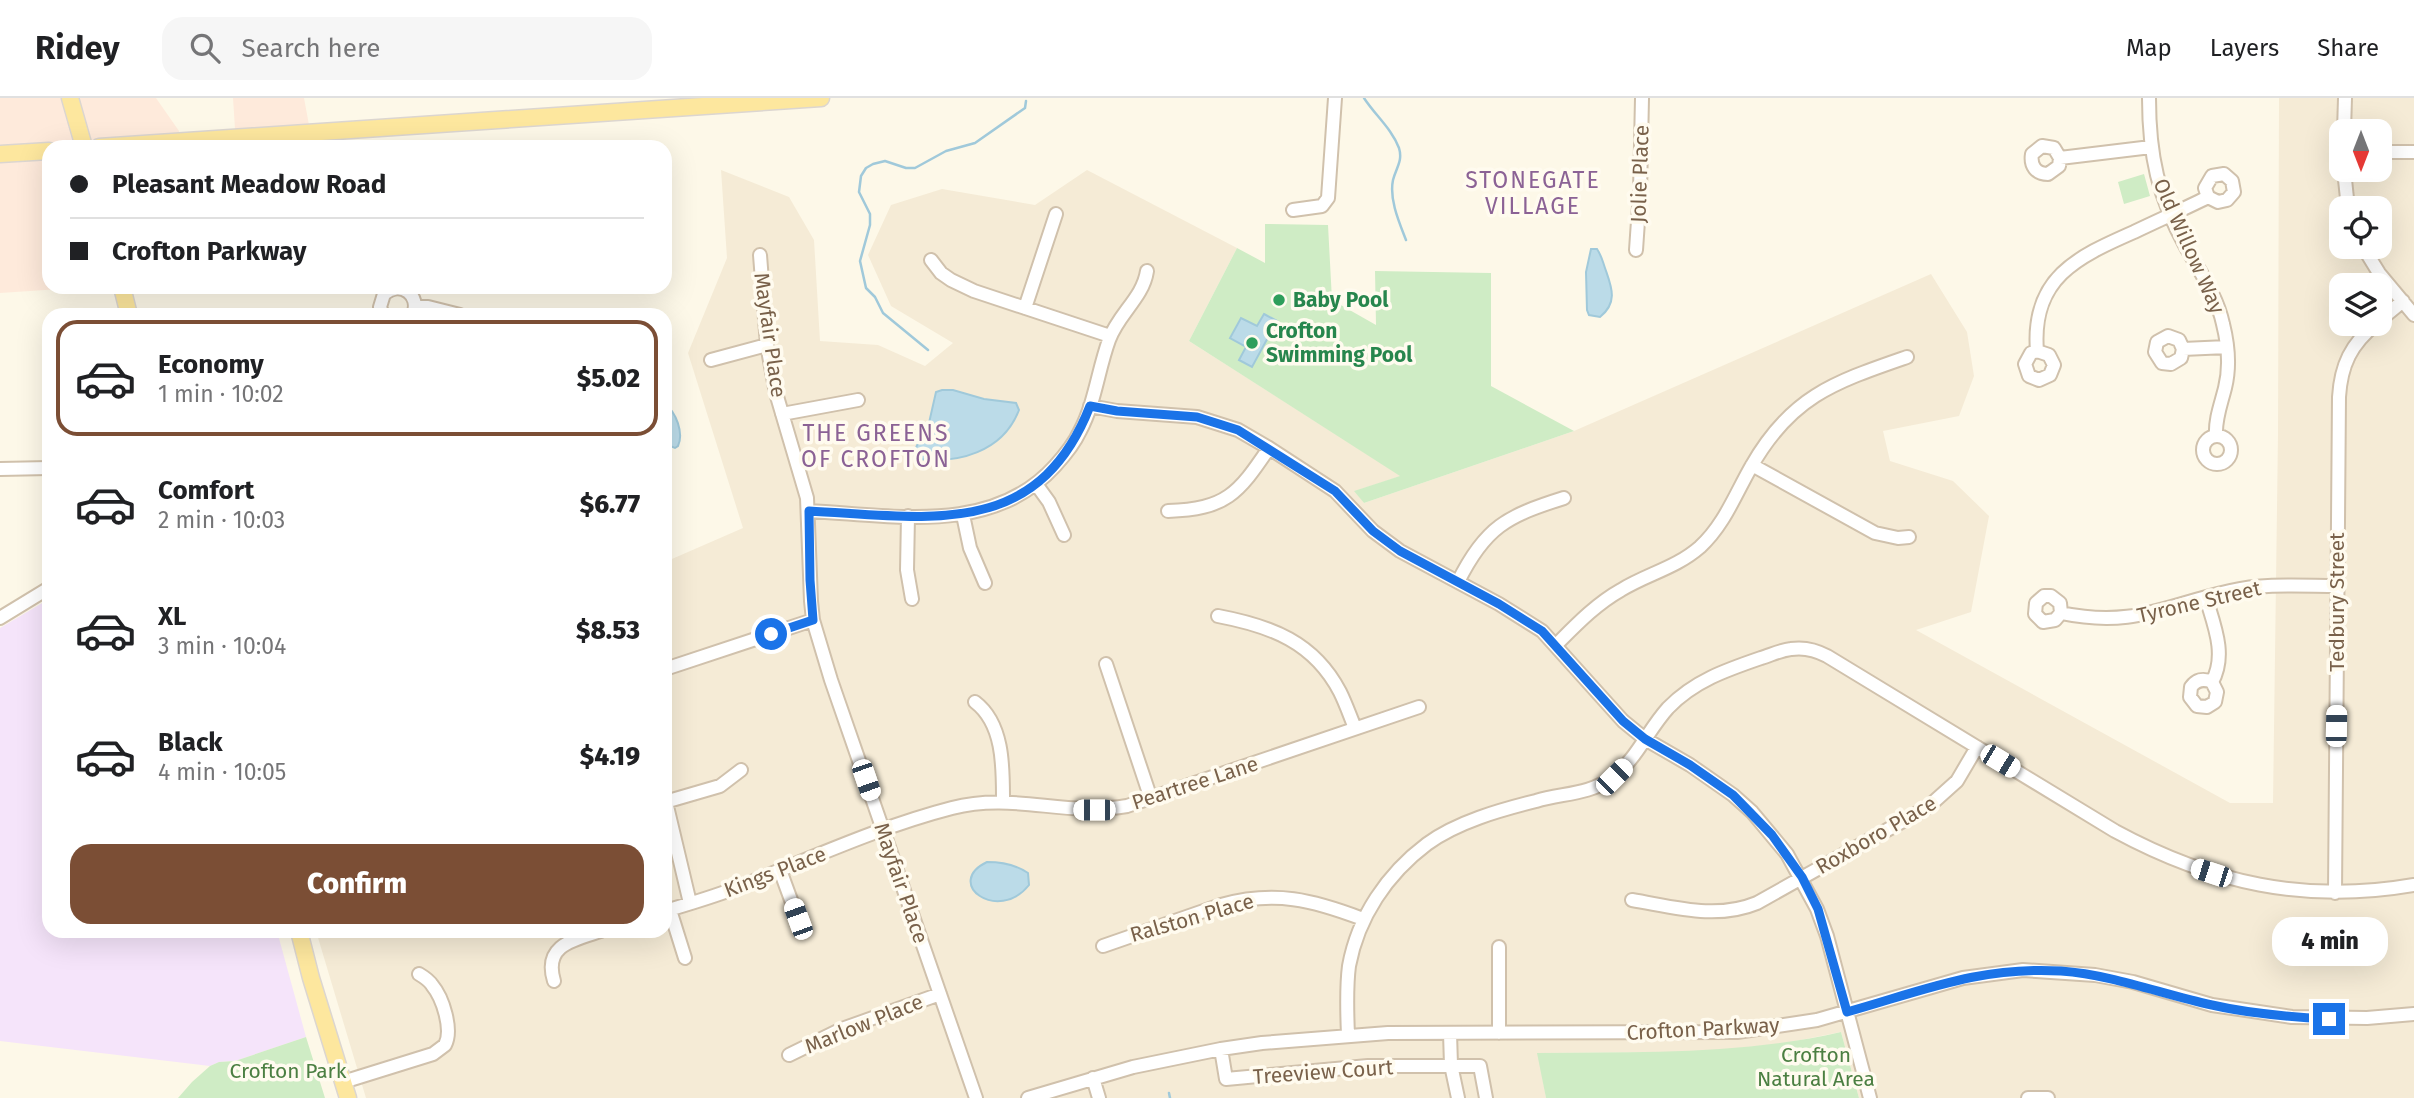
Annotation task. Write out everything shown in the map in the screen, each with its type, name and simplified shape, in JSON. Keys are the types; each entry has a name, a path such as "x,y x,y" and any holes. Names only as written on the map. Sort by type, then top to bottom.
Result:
{"main road":[{"path":"70,98 82,140"},
{"path":"202,140 821,98"},
{"path":"0,154 42,151"},
{"path":"301,938 346,1090"}],"street":[{"path":"1293,210 1322,206 1328,198 1335,98"},
{"name":"Jolie Place","path":"1636,250 1642,98"},
{"name":"Old Willow Way","path":"2149,98 2151,147 2160,191 2170,216 2212,292 2224,324 2227,347 2226,385 2216,420 2216,435"},
{"path":"2344,119 2345,98"},
{"path":"2060,158 2151,147"},
{"path":"2392,152 2414,152"},
{"path":"2037,351 2037,324 2041,308 2057,278 2081,257 2208,197"},
{"path":"1025,308 1056,214"},
{"name":"Mayfair Place","path":"760,255 767,345 782,414 809,511 813,620 831,680 976,1098"},
{"path":"2370,259 2414,315"},
{"path":"932,260 950,281 1110,336"},
{"path":"809,511 908,516 962,515 1003,503 1037,484 1067,453 1080,432 1110,336 1126,308 1141,291 1147,271"},
{"path":"2392,310 2403,301"},
{"name":"Tedbury Street","path":"2335,893 2340,378 2351,350 2360,336"},
{"path":"711,360 767,345"},
{"path":"2183,349 2227,347"},
{"path":"1556,645 1588,614 1618,592 1641,579 1670,568 1702,545 1725,517 1769,438 1786,417 1815,394 1850,377 1907,357"},
{"path":"782,414 858,400"},
{"path":"1090,406 1117,411 1197,417 1238,430 1269,448 1335,491 1385,541 1526,620 1556,645 1623,721 1645,739 1690,765 1733,795 1772,835 1802,877 1824,927 1870,1098"},
{"path":"1168,512 1201,509 1224,500 1241,487 1269,448"},
{"path":"1752,466 1875,533 1898,538 1909,537"},
{"path":"0,469 42,468"},
{"path":"1037,484 1049,502 1064,535"},
{"path":"1458,582 1475,551 1492,532 1522,512 1564,498"},
{"path":"962,515 970,548 985,583"},
{"path":"908,516 907,570 912,600"},
{"name":"Tyrone Street","path":"2061,613 2101,620 2132,618 2231,591 2262,586 2338,586"},
{"path":"0,618 42,592"},
{"path":"2206,598 2215,627 2219,655 2219,666 2212,682"},
{"path":"1219,616 1268,628 1302,647 1318,662 1340,692 1355,728"},
{"path":"672,667 813,620"},
{"path":"1348,1035 1348,974 1354,943 1363,919 1392,877 1429,843 1477,820 1537,800 1572,795 1602,785 1626,764 1668,709 1697,684 1729,669 1791,649 1805,648 1827,656 2115,831 2194,868 2259,886 2295,891 2335,893 2414,886"},
{"path":"1106,664 1150,799"},
{"path":"975,702 985,710 995,731 1002,762 1003,801"},
{"name":"Peartree Lane","path":"883,831 952,808 1003,801 1094,810 1127,806 1419,707"},
{"name":"Roxboro Place","path":"1632,901 1699,912 1728,912 1757,903 1938,800 1956,781 1977,747"},
{"path":"672,800 720,786 741,770"},
{"path":"672,827 690,903"},
{"name":"Kings Place","path":"672,909 735,888 883,831"},
{"path":"780,870 798,919"},
{"name":"Ralston Place","path":"1103,946 1221,905 1262,897 1324,904 1363,919"},
{"path":"672,921 685,958"},
{"path":"555,981 551,964 557,950 579,938"},
{"path":"1499,947 1499,1034"},
{"name":"Crofton Parkway","path":"1028,1098 1133,1067 1221,1049 1348,1035 1737,1032 1790,1025 1847,1012 1963,978 2023,971 2095,975 2133,982 2212,1005 2292,1017 2367,1018 2414,1014"},
{"path":"346,1090 433,1054 445,1045 449,1028 437,993 433,985 419,974"},
{"name":"Marlow Place","path":"789,1055 842,1029 940,994"},
{"path":"1450,1033 1451,1065 1458,1098"},
{"name":"Treeview Court","path":"1221,1049 1226,1079 1368,1066 1451,1065"},
{"path":"1451,1065 1480,1066 1486,1098"},
{"path":"1093,1078 1099,1098"},
{"path":"2028,1098 2048,1098"}],"shaded area":[{"path":"0,98 156,98 179,131 179,140 42,140 42,290 0,293"},
{"path":"233,98 304,98 309,125 320,140 245,140 235,129"},
{"path":"2279,98 2414,98 2414,1098 1859,1098 1841,1032 1781,1044 1699,1052 1538,1053 1546,1098 366,1098 318,938 672,938 672,559 743,528 688,353 727,258 721,170 789,197 814,240 820,341 878,345 925,366 953,343 891,306 868,255 891,205 942,189 1035,205 1087,170 1237,248 1189,341 1401,476 1355,491 1364,503 1574,431 1931,274 1967,332 1974,376 1959,416 1883,431 1890,461 1953,481 1989,516 1971,612 1916,630 2230,803 2273,803"},
{"path":"42,603 42,938 279,938 306,1037 235,1061 219,1062 210,1066 0,1041 0,628"}],"green space":[{"path":"2144,174 2150,196 2124,204 2118,182"},
{"path":"1265,224 1328,225 1332,300 1376,325 1375,271 1491,273 1491,386 1574,431 1364,503 1354,491 1400,476 1189,341 1237,248 1265,263"},
{"name":"Crofton Natural Area","path":"1841,1032 1859,1098 1546,1098 1537,1053 1728,1048 1766,1045"},
{"name":"Crofton Park","path":"306,1037 325,1098 178,1098 210,1066 219,1062 235,1061"}],"water":[{"path":"1591,249 1597,249 1600,255 1612,292 1610,305 1600,317 1589,315 1587,310 1586,272"},
{"name":"Crofton Swimming Pool","path":"1264,314 1277,321 1252,367 1239,360 1246,347 1230,338 1241,318 1257,326"},
{"path":"942,390 1016,403 1019,410 1002,436 977,452 948,459 917,459 913,453 929,423 936,392"},
{"path":"672,411 680,435 680,441 675,448 672,447"},
{"path":"987,862 1008,864 1023,870 1028,873 1029,885 1016,896 1003,901 980,896 973,889 971,880 975,871"}],"waterway":[{"path":"1364,98 1388,128 1399,148 1400,161 1393,180 1392,195 1406,240"},
{"path":"928,350 883,313 875,297 866,288 860,261 870,225 870,214 859,192 861,176 866,168 873,164 885,161 915,168 946,151 975,143 1025,108 1026,101"},
{"path":"1169,1093 1170,1098"}],"place":[{"name":"Baby Pool","path":"1279,300"},
{"name":"Crofton Swimming Pool","path":"1252,343"}],"district":[{"name":"STONEGATE VILLAGE","path":"1533,193"},
{"name":"THE GREENS OF CROFTON","path":"876,446"}],"route":[{"path":"771,634 813,620 809,511 945,517 984,510 1020,495 1049,473 1067,453 1080,432 1090,406 1117,411 1197,417 1238,430 1269,448 1335,491 1385,541 1542,631 1623,721 1645,739 1711,778 1733,795 1772,835 1802,877 1818,909 1847,1012 1963,978 2023,971 2060,971 2133,982 2212,1005 2255,1013 2329,1019"}]}
